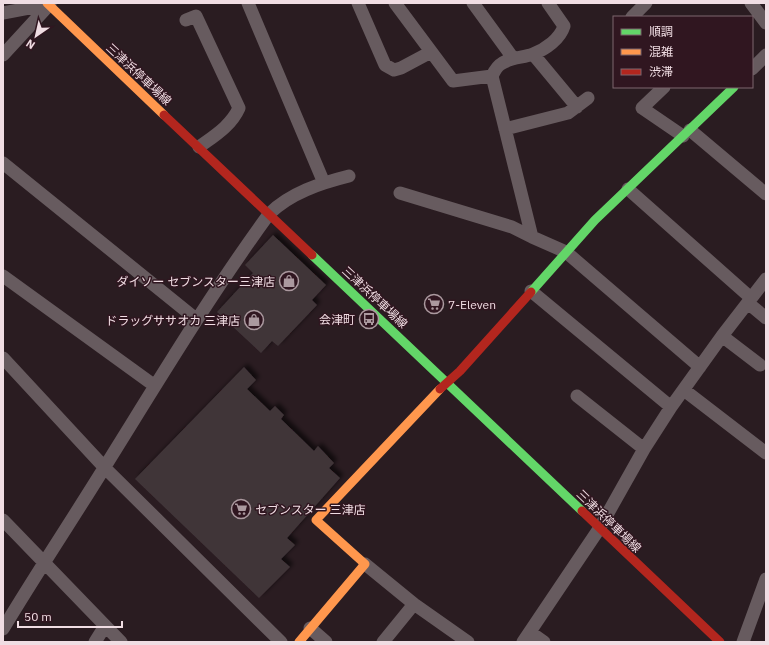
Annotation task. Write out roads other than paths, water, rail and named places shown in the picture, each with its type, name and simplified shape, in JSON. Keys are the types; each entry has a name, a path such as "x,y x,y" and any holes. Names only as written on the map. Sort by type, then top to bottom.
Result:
{"main road":[{"name":"三津浜停車場線","path":"50,4 599,529 720,642"},
{"path":"299,642 365,564 316,520 429,398 463,368 595,220 733,88"}],"street":[{"path":"248,3 324,183"},
{"path":"358,3 385,65 394,70 401,68 431,52"},
{"path":"395,3 453,81 492,76"},
{"path":"473,3 512,58"},
{"path":"532,237 492,76 500,64 512,58 533,54 556,40 562,33 564,26 548,3"},
{"path":"633,16 646,3"},
{"path":"751,3 766,23"},
{"path":"3,13 50,4"},
{"path":"3,55 50,4"},
{"path":"186,20 196,16 239,108 235,116 223,129 199,147"},
{"path":"533,54 577,107"},
{"path":"753,68 766,55"},
{"path":"663,88 642,108 686,133 766,194"},
{"path":"505,129 568,113 588,98"},
{"path":"3,163 196,319"},
{"path":"3,630 43,562 104,468 196,319 269,214 279,204 324,183 348,176"},
{"path":"628,189 749,300 766,318"},
{"path":"400,193 512,227 566,252 700,367"},
{"path":"3,276 155,386"},
{"path":"544,642 527,637 599,529 644,449 672,407 722,336 766,279"},
{"path":"531,291 672,407"},
{"path":"722,336 760,365"},
{"path":"3,358 104,468 281,642"},
{"path":"684,390 766,453"},
{"path":"577,396 644,449"},
{"path":"3,520 121,642"},
{"path":"365,564 414,604 468,642"},
{"path":"743,642 766,579"},
{"path":"383,642 414,604"},
{"path":"95,642 105,626"},
{"path":"310,628 326,642"}],"place":[{"name":"ダイソー セブンスター三津店","path":"289,281"},
{"name":"7-Eleven","path":"434,304"},
{"name":"会津町","path":"369,319"},
{"name":"ドラッグササオカ 三津店","path":"254,320"},
{"name":"セブンスター 三津店","path":"241,509"}]}
